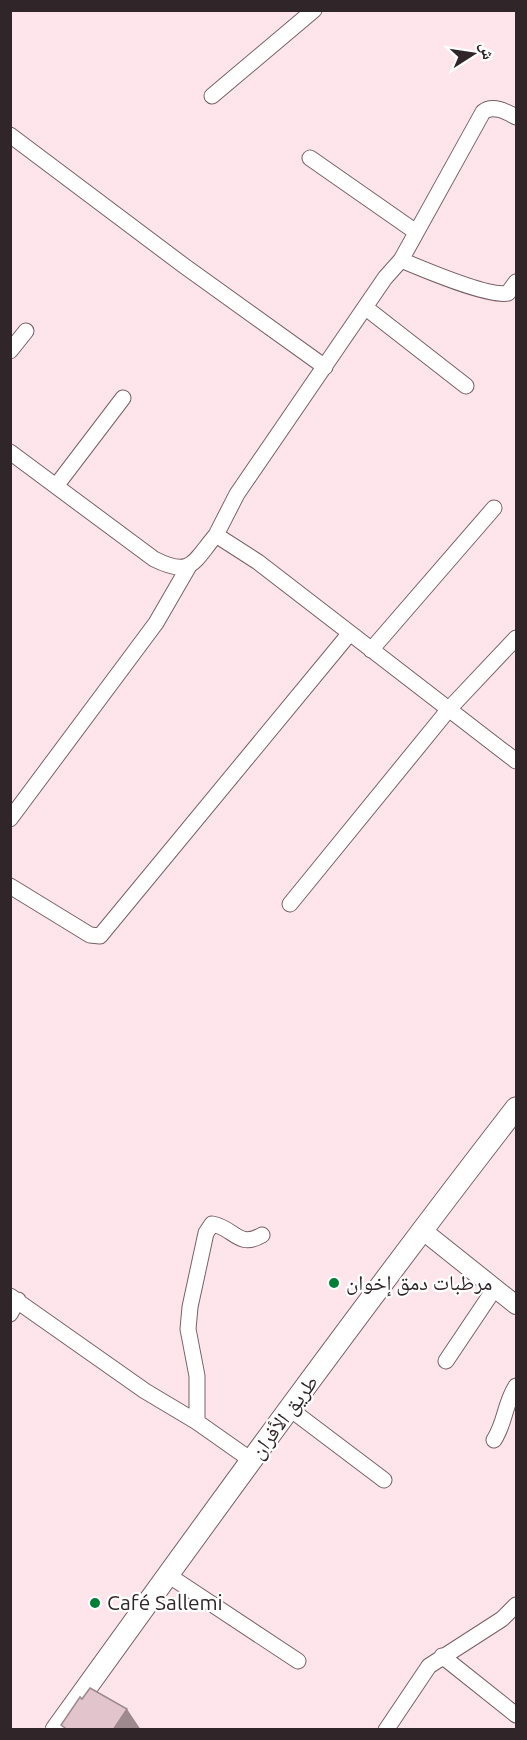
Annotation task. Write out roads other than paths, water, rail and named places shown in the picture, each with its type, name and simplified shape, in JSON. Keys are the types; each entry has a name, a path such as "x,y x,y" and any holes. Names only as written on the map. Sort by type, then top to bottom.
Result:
{"main road":[{"name":"طريق الأفران","path":"56,1730 251,1460 516,1108"}],"street":[{"path":"212,96 314,10"},
{"path":"10,819 156,623 189,566 216,535 237,494 391,271 401,260 483,112 494,108 516,117"},
{"path":"10,135 183,265 325,367"},
{"path":"310,158 416,232"},
{"path":"401,260 462,284 496,294 508,293 516,282"},
{"path":"366,308 466,386"},
{"path":"10,351 26,331"},
{"path":"56,486 123,398"},
{"path":"10,452 154,559 170,567 189,566"},
{"path":"371,650 494,508"},
{"path":"216,535 258,562 516,761"},
{"path":"10,886 90,935 100,936 350,633"},
{"path":"290,904 449,709 516,638"},
{"path":"197,1422 197,1376 189,1329 192,1298 206,1233 212,1224 218,1225 245,1241 262,1235"},
{"path":"422,1230 516,1305"},
{"path":"446,1361 495,1288"},
{"path":"13,1303 145,1391 197,1422 251,1460"},
{"path":"494,1440 503,1427 509,1398 516,1386"},
{"path":"290,1409 384,1480"},
{"path":"168,1575 298,1661"},
{"path":"386,1730 429,1666 502,1619 516,1605"},
{"path":"442,1656 516,1715"}],"place":[{"name":"مرطبات دمق إخوان","path":"334,1283"},
{"name":"Café Sallemi","path":"95,1603"}]}
